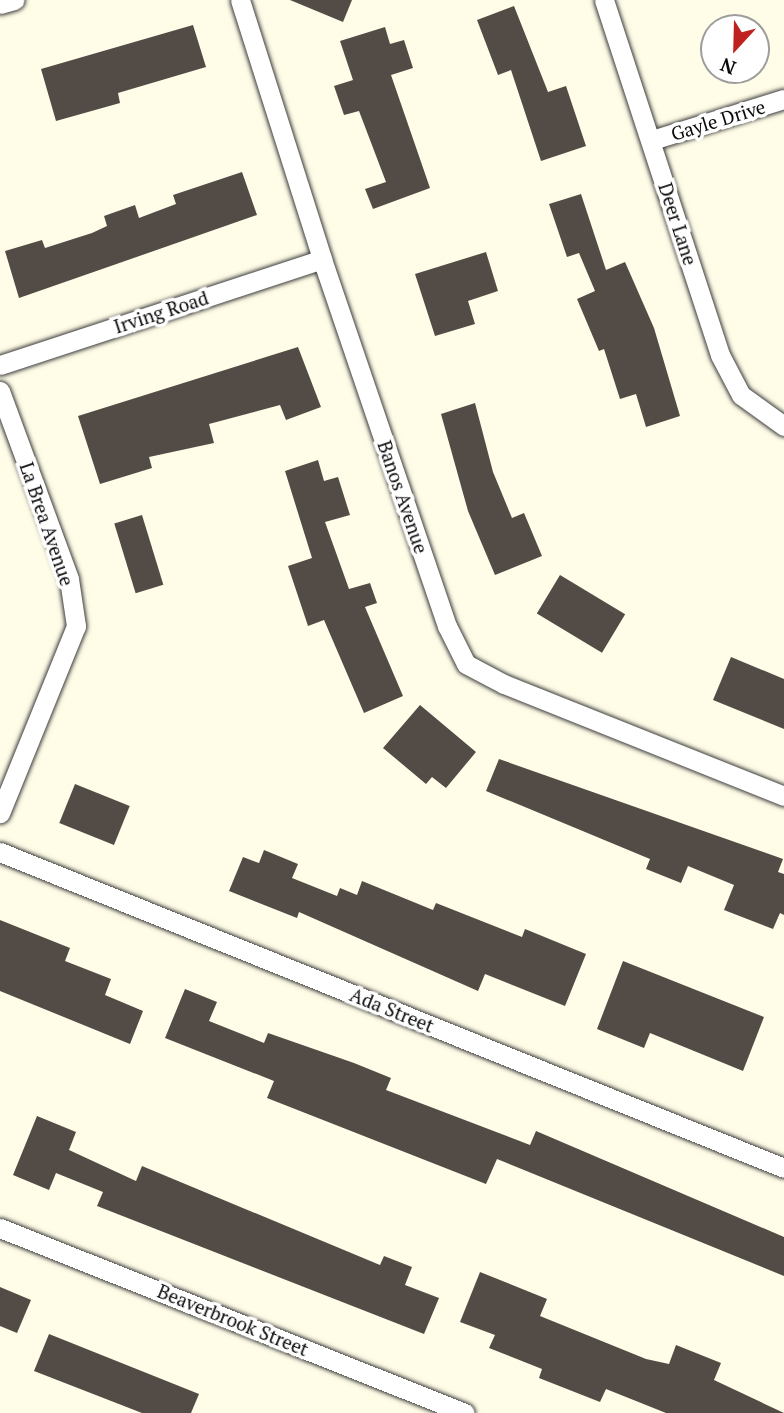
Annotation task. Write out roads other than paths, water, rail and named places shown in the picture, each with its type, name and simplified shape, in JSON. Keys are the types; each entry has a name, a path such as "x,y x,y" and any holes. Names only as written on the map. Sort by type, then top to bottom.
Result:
{"street":[{"path":"0,4 14,0"},
{"name":"Banos Avenue","path":"240,0 322,259 447,626 466,664 504,684 784,796"},
{"name":"Deer Lane","path":"604,0 652,140 720,355 741,394 784,426"},
{"name":"Gayle Drive","path":"652,140 784,99"},
{"name":"Irving Road","path":"0,365 322,259"},
{"name":"La Brea Avenue","path":"0,391 69,579 76,625 0,813"},
{"name":"Ada Street","path":"0,852 784,1168"},
{"name":"Beaverbrook Street","path":"0,1228 465,1413"}]}
